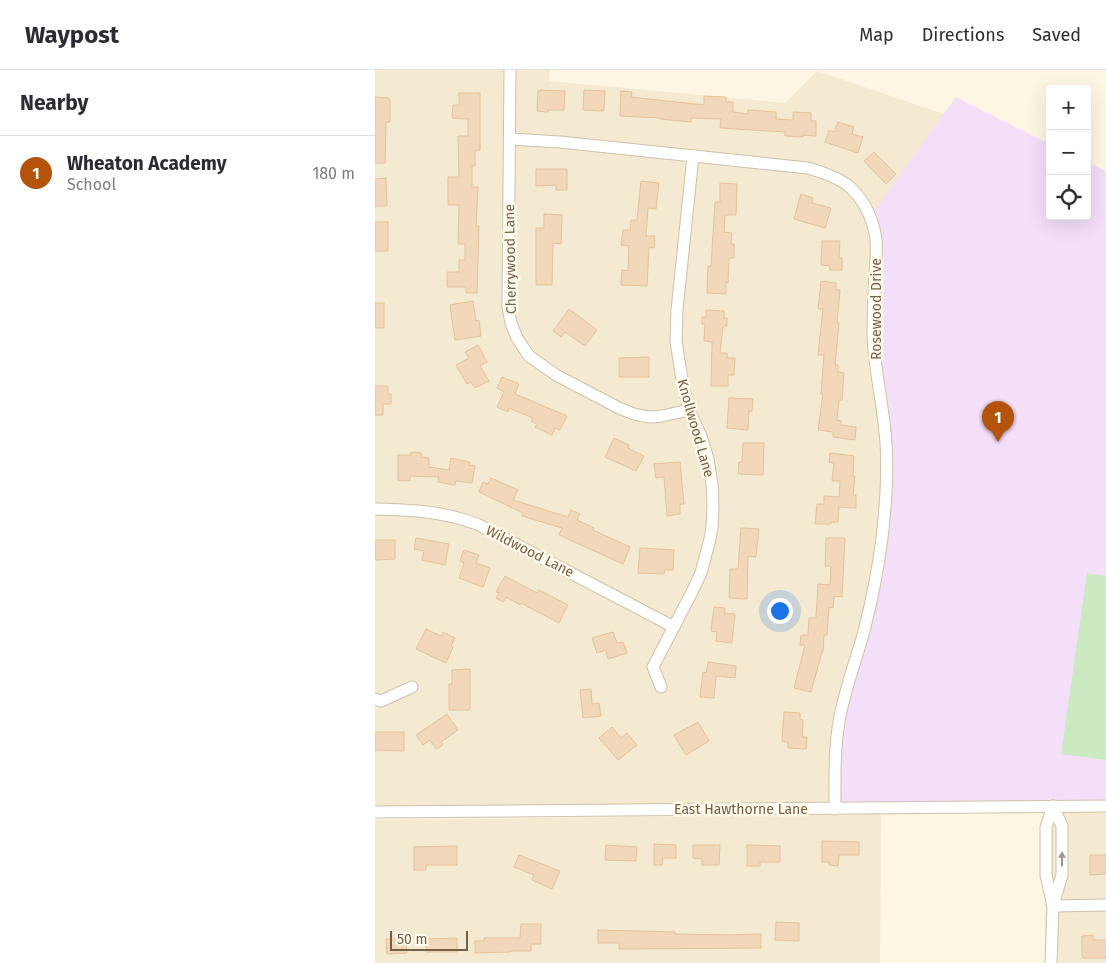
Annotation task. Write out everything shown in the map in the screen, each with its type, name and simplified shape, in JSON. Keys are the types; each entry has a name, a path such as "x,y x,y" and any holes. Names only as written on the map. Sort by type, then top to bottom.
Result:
{"street":[{"name":"Cherrywood Lane","path":"511,70 508,307 511,323 517,338 529,356 557,375 634,414 652,417 689,410"},
{"name":"Rosewood Drive","path":"510,139 561,142 808,168 833,177 851,188 871,218 876,251 873,337 885,434 886,486 873,590 839,723 834,765 835,809"},
{"name":"Knollwood Lane","path":"661,687 653,667 701,573 712,527 712,484 708,459 701,436 689,410 678,362 676,323 693,156"},
{"name":"Wildwood Lane","path":"375,509 422,510 465,520 491,531 674,627"},
{"path":"375,700 381,701 412,687"},
{"path":"1051,963 1053,906 1062,875 1062,826 1053,806"},
{"name":"East Hawthorne Lane","path":"375,812 1106,806"},
{"path":"1053,906 1106,905"}],"shaded area":[{"path":"375,70 550,70 549,81 785,103 817,71 944,114 874,211 891,475 839,805 375,808"},
{"path":"956,97 1046,142 1046,220 1091,220 1091,164 1106,171 1106,800 839,805 838,760 846,708 884,543 874,211"},
{"path":"1106,811 1106,963 1045,963 1044,812"},
{"path":"881,814 880,963 375,963 375,820"}],"green space":[{"path":"1087,573 1106,576 1106,760 1061,754"}],"building":[{"path":"538,90 565,91 564,110 537,111"},
{"path":"584,90 605,91 604,111 583,110"},
{"path":"621,91 632,92 631,97 704,105 704,96 726,97 726,102 733,102 733,112 748,114 748,110 776,112 776,119 793,120 793,112 811,113 811,121 816,121 816,136 785,136 785,132 720,128 721,119 691,118 691,122 620,116"},
{"path":"459,93 480,93 480,150 475,150 475,166 472,166 472,187 478,187 476,226 479,226 477,293 466,293 466,287 447,287 447,272 459,272 459,260 465,260 465,244 458,244 459,205 448,205 448,177 459,177 458,136 468,136 468,119 452,118 453,105 459,105"},
{"path":"375,97 390,98 390,122 386,122 385,163 375,163"},
{"path":"838,122 854,127 852,134 863,137 858,153 825,142 829,130 834,132"},
{"path":"874,152 896,174 886,184 864,161"},
{"path":"536,169 567,169 567,190 556,190 556,185 536,186"},
{"path":"386,178 387,206 375,206 375,179"},
{"path":"641,181 659,183 656,209 648,208 646,236 655,236 654,248 649,247 647,286 621,285 622,270 628,271 629,246 621,245 623,230 630,230 631,220 637,220"},
{"path":"720,183 737,184 736,215 725,215 724,232 732,233 731,244 734,244 734,258 729,258 726,294 707,293 708,266 711,267 715,202 720,202"},
{"path":"801,194 813,198 812,203 831,208 825,228 794,219"},
{"path":"544,214 562,215 561,244 553,243 552,285 536,285 536,228 544,228"},
{"path":"375,222 388,222 388,251 375,251"},
{"path":"822,241 840,241 839,258 842,258 842,270 830,270 830,266 821,265"},
{"path":"821,281 836,283 836,290 840,290 835,365 838,365 838,372 844,373 842,400 839,400 837,420 841,421 841,425 856,427 855,440 833,437 833,432 818,430 823,394 821,394 824,355 818,355 823,309 818,309"},
{"path":"473,301 476,321 479,320 481,336 455,340 450,305"},
{"path":"375,303 384,303 384,328 375,328"},
{"path":"569,309 597,330 585,346 565,332 561,337 553,331"},
{"path":"706,310 724,311 724,318 727,318 727,326 723,326 720,353 727,353 727,358 735,358 734,375 728,375 728,386 711,386 712,342 704,341 705,324 702,324 702,317 706,317"},
{"path":"478,345 487,362 480,366 489,381 475,388 471,382 467,384 456,365 469,358 465,352"},
{"path":"649,357 649,377 619,377 619,358"},
{"path":"502,377 519,384 515,394 567,416 560,430 555,428 552,435 535,427 537,424 531,421 533,418 509,408 508,412 497,407 504,392 497,388"},
{"path":"375,386 388,386 388,394 391,394 391,404 383,404 383,415 375,415"},
{"path":"729,398 753,399 752,411 749,411 748,430 727,428"},
{"path":"614,438 629,445 628,448 644,456 636,471 605,457"},
{"path":"743,443 764,443 763,475 738,474 739,462 742,462"},
{"path":"411,452 421,453 421,457 429,458 429,467 449,470 451,458 470,462 469,465 475,466 472,483 456,481 455,485 438,482 439,477 410,476 410,481 398,480 398,455 411,455"},
{"path":"830,453 854,456 853,476 855,476 853,495 856,495 856,508 839,507 838,522 815,524 817,504 824,504 824,496 839,497 840,481 832,481 834,463 829,462"},
{"path":"680,462 684,504 680,504 680,514 667,516 664,477 656,478 654,464"},
{"path":"491,478 518,490 513,500 568,517 571,510 580,514 577,520 594,528 593,530 630,547 623,564 559,535 562,528 522,516 523,513 479,492 483,482 488,484"},
{"path":"741,528 759,529 756,557 748,556 747,599 729,598 730,569 738,569"},
{"path":"416,538 449,544 445,565 422,560 424,551 414,549"},
{"path":"826,538 845,538 842,597 834,596 833,608 829,607 827,635 824,635 823,652 811,692 794,688 805,645 800,645 801,635 808,635 809,618 816,618 818,584 830,585 831,566 825,566"},
{"path":"375,540 395,540 395,559 375,560"},
{"path":"640,548 674,550 673,570 665,570 664,574 638,573"},
{"path":"464,550 479,555 476,563 490,568 483,587 459,578 464,563 460,561"},
{"path":"505,576 537,593 539,590 568,605 559,623 506,597 503,602 496,598 499,593 496,592"},
{"path":"714,607 725,608 724,613 735,614 732,643 716,641 717,632 711,631"},
{"path":"426,629 441,636 443,632 455,638 446,663 416,649"},
{"path":"613,632 617,643 623,642 627,653 608,659 606,650 597,653 592,638"},
{"path":"708,662 736,666 735,678 716,676 714,698 700,697 703,672 706,673"},
{"path":"470,669 470,710 449,710 449,684 452,684 452,670"},
{"path":"591,689 592,704 599,703 601,716 583,718 580,690"},
{"path":"784,712 800,713 800,719 803,720 802,737 807,737 806,749 788,748 788,742 782,741"},
{"path":"447,714 458,730 441,742 443,745 436,749 430,740 423,745 416,735"},
{"path":"698,722 709,741 686,755 674,735"},
{"path":"612,727 621,738 627,733 637,745 618,760 599,738"},
{"path":"375,732 404,732 404,751 375,750"},
{"path":"822,841 859,842 859,855 839,855 838,866 829,865 829,862 822,862"},
{"path":"654,844 676,845 676,858 663,858 662,865 654,865"},
{"path":"606,845 637,847 636,861 605,860"},
{"path":"693,845 720,845 719,865 702,865 702,859 693,858"},
{"path":"747,845 780,846 780,862 760,862 760,866 747,866"},
{"path":"457,846 457,865 426,865 426,870 414,870 414,847"},
{"path":"519,855 560,871 552,889 532,880 534,875 514,867"},
{"path":"1090,855 1106,855 1106,874 1090,875"},
{"path":"776,922 799,923 799,941 775,940"},
{"path":"521,924 541,924 541,944 531,944 531,951 475,953 475,941 484,941 484,938 520,938"},
{"path":"598,930 675,932 675,934 761,934 761,948 619,949 619,943 598,943"},
{"path":"1093,935 1093,940 1106,940 1106,958 1082,958 1082,936"},
{"path":"457,938 457,952 426,952 426,939"},
{"path":"386,939 406,939 407,953 387,954"}],"place":[{"name":"Wheaton Academy","path":"998,442"}]}
